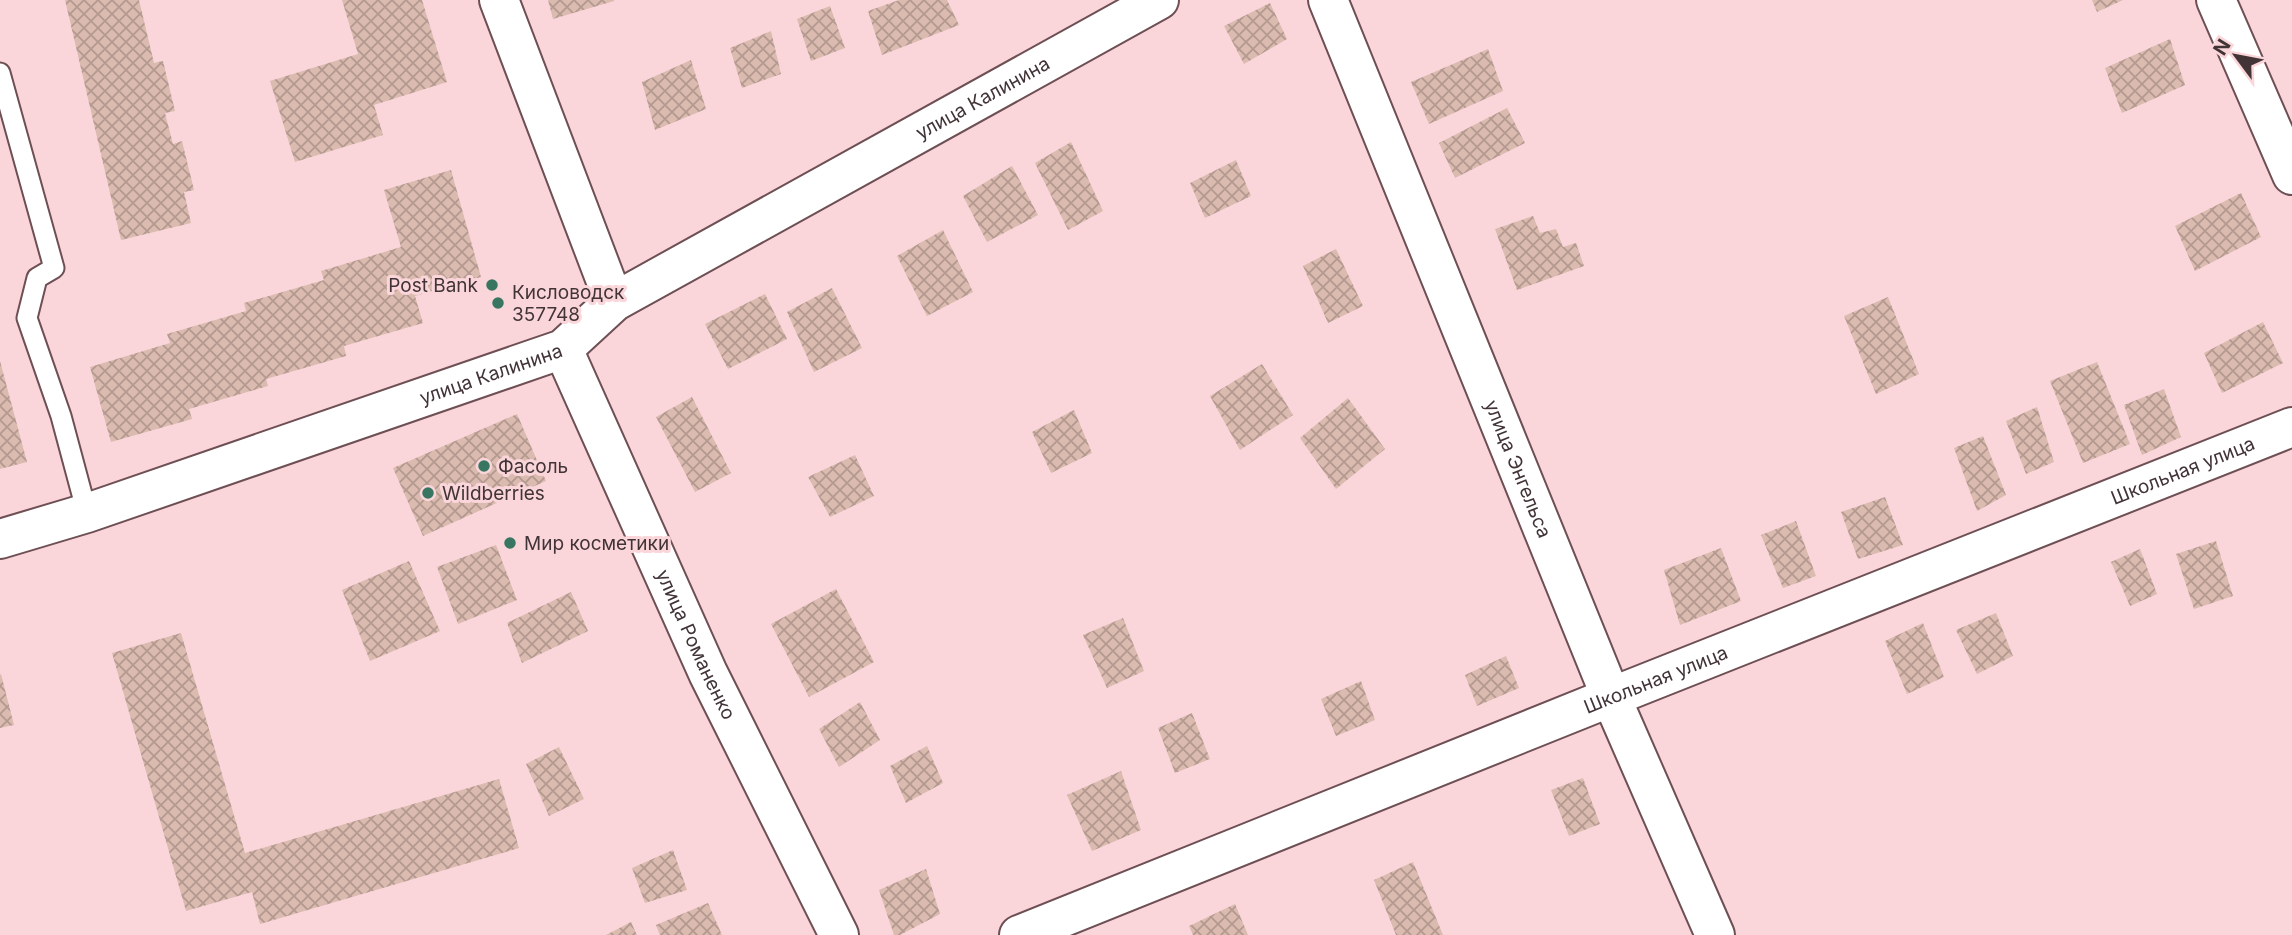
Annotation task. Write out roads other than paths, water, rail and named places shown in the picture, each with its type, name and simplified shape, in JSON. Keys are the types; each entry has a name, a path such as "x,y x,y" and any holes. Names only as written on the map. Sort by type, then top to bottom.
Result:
{"street":[{"path":"499,0 614,302"},
{"name":"улица Калинина","path":"0,538 88,513 563,349 614,302 1159,0"},
{"name":"улица Энгельса","path":"1328,0 1611,697 1715,935"},
{"path":"2216,0 2292,176"},
{"name":"улица Романенко","path":"563,349 708,673 839,935"},
{"name":"Школьная улица","path":"1019,935 2292,427"}],"lane":[{"path":"0,73 54,268 37,278 27,318 61,416 88,513"}],"place":[{"name":"Post Bank","path":"492,285"},
{"name":"Кисловодск 357748","path":"498,303"},
{"name":"Фасоль","path":"484,466"},
{"name":"Wildberries","path":"428,493"},
{"name":"Мир косметики","path":"510,543"}]}
